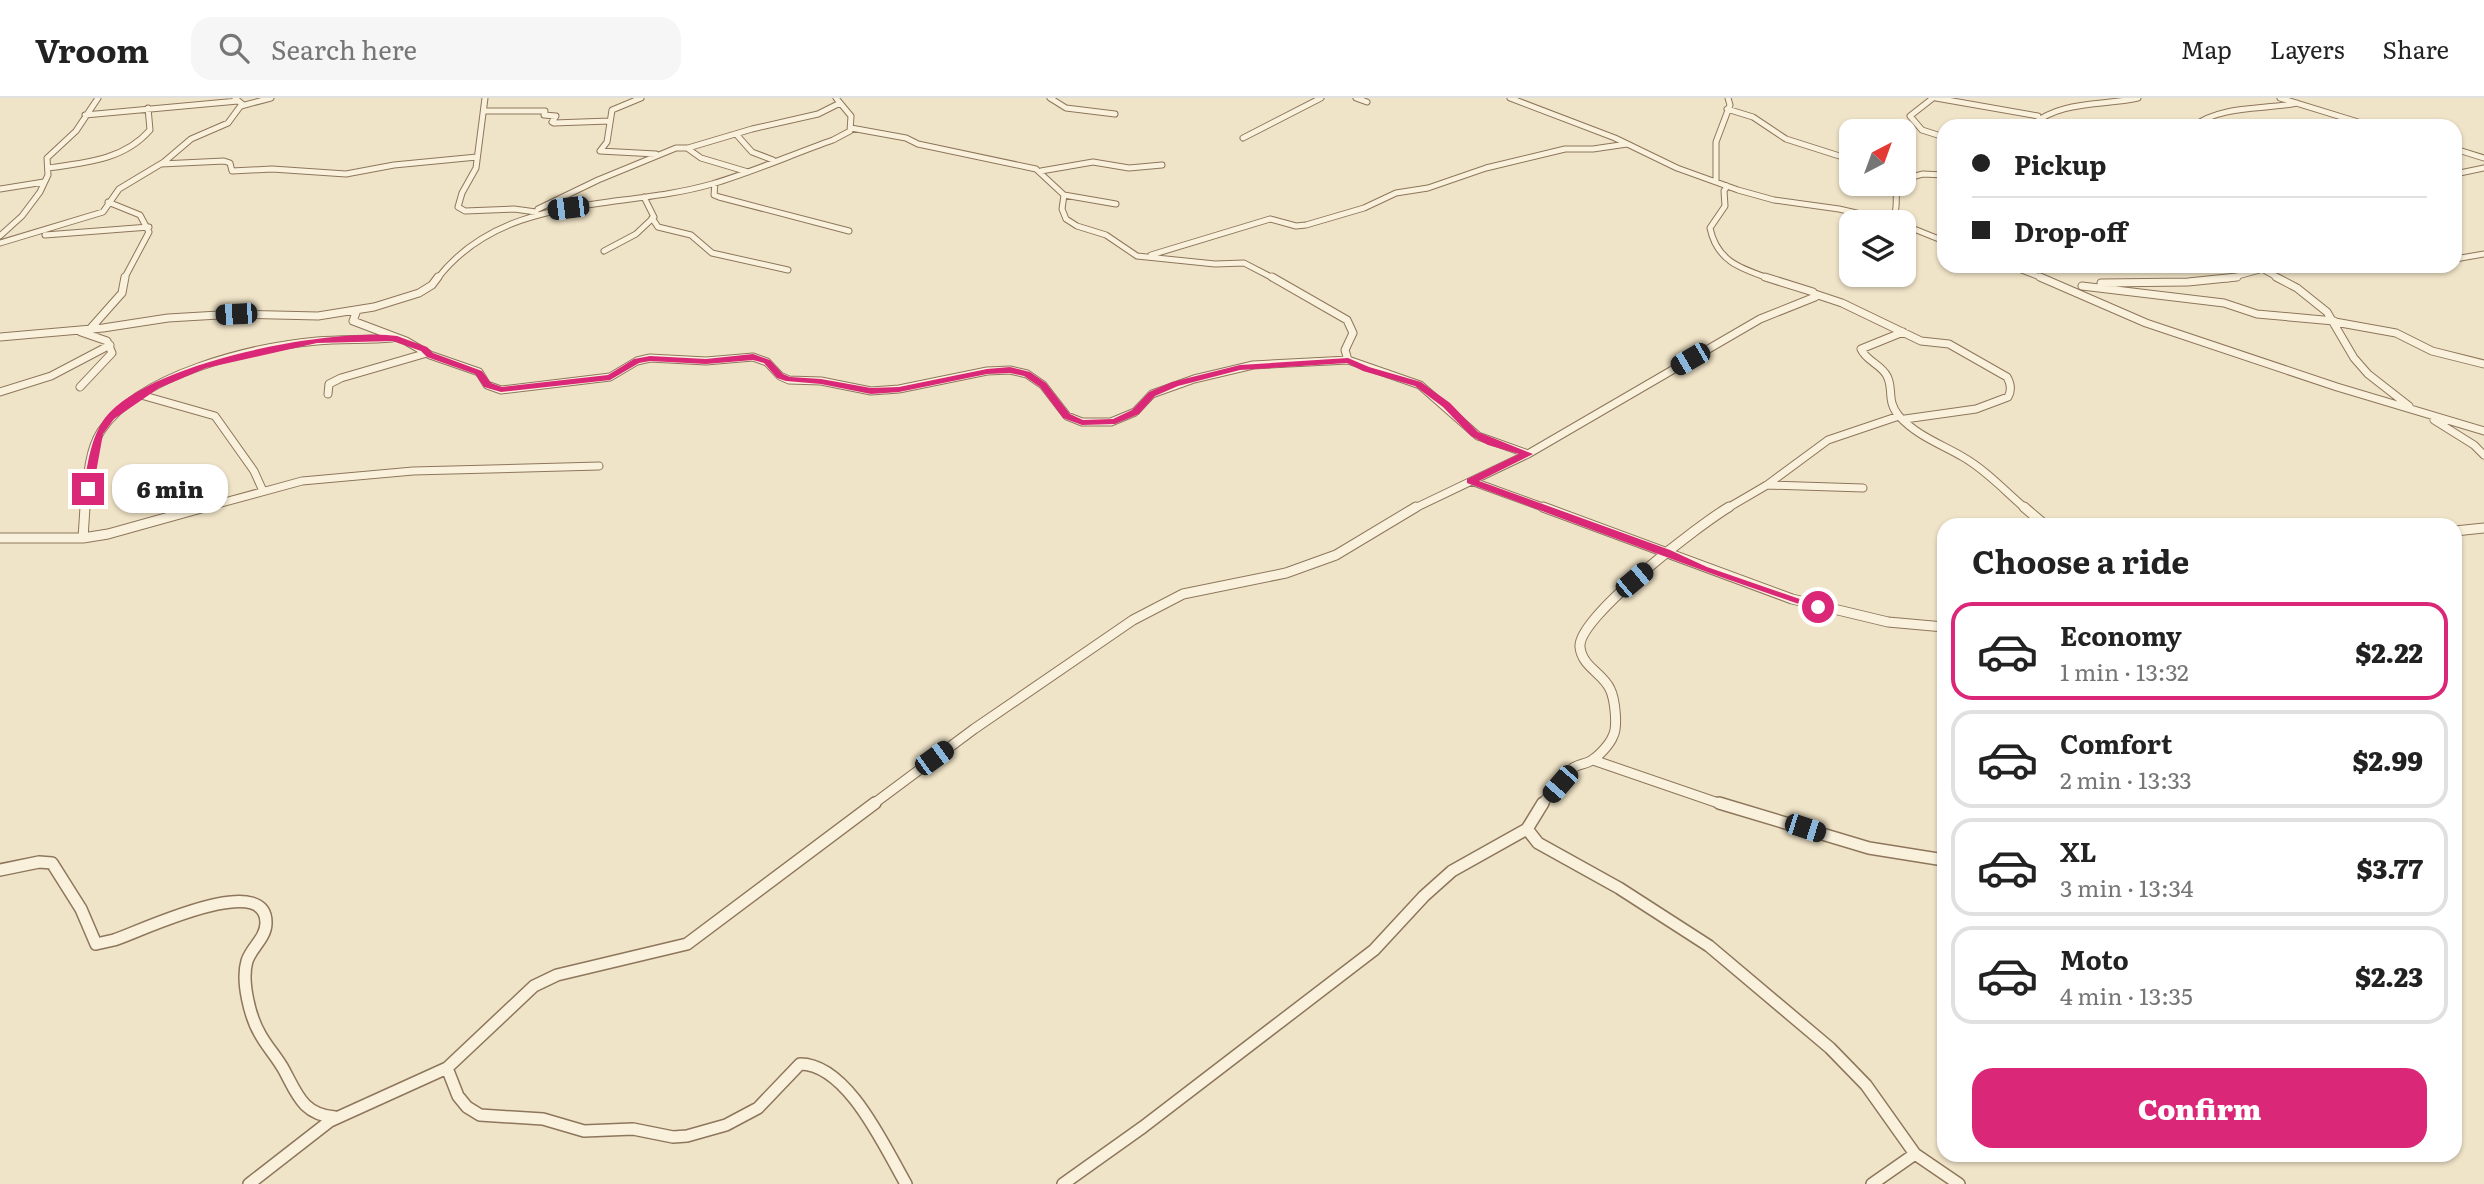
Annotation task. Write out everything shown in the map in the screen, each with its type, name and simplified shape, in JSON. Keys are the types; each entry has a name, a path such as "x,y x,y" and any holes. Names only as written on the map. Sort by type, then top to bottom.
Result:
{"street":[{"path":"0,236 21,216 41,190 48,176 47,158 76,131 98,98"},
{"path":"85,115 271,98"},
{"path":"0,337 76,331 179,317 236,314 318,316 357,310 419,293 432,285 452,259 509,223 537,212 598,180 676,148 688,148 818,114 838,100 851,116 851,128 833,140 773,160 748,172 678,191 537,212 461,209 457,204 476,168 485,98"},
{"path":"641,98 614,107 609,121 607,142 600,151 660,155"},
{"path":"1050,98 1066,108 1115,114"},
{"path":"1243,138 1321,98"},
{"path":"1356,98 1367,102"},
{"path":"1510,98 1727,186 1774,200 1839,211"},
{"path":"1716,182 1713,149 1721,120 1730,105 1728,98"},
{"path":"1937,135 1922,130 1910,116 1934,98 2038,116 2057,108 2114,104 2138,98"},
{"path":"2280,98 2348,119"},
{"path":"23,239 103,212 119,190 161,164 191,139 231,120 238,101"},
{"path":"2202,119 2297,103"},
{"path":"48,169 101,159 137,143 150,130 148,108"},
{"path":"1727,109 1753,117 1780,137 1839,156"},
{"path":"485,111 545,110 544,115 556,116 552,122 554,123 609,121"},
{"path":"851,128 898,136 918,144 979,155 1041,172 1093,162 1129,168 1162,165"},
{"path":"736,134 751,152 773,160"},
{"path":"1146,257 1210,235 1237,231 1270,219 1296,226 1306,225 1364,208 1396,193 1428,188 1496,166 1513,164 1565,149 1593,149 1627,144"},
{"path":"688,148 701,158 748,172"},
{"path":"2462,151 2484,158"},
{"path":"161,164 224,162 230,163 232,171 272,169 337,174 477,157"},
{"path":"2462,173 2484,168"},
{"path":"1041,172 1064,195 1116,204"},
{"path":"1916,175 1937,175"},
{"path":"0,189 44,182"},
{"path":"715,183 716,195"},
{"path":"1063,1184 1143,1127 1374,950 1397,929 1439,881 1455,869 1527,830 1546,799 1573,768 1593,760 1613,738 1616,729 1609,689 1586,662 1580,649 1580,639 1594,620 1666,552 1711,518 1768,485 1828,440 1902,417 1963,412 2005,401 2011,392 2011,382 2007,377 1960,349 1949,344 1921,341 1856,309 1732,265 1709,233 1726,206 1724,191 1727,186"},
{"path":"678,191 716,195 849,231"},
{"path":"1064,195 1062,209 1066,219 1077,226 1106,235 1130,252 1146,257 1215,264 1244,263 1347,320 1353,333 1345,350 1348,360"},
{"path":"643,197 652,210 652,218 658,227 691,235 712,253 788,270"},
{"path":"90,329 122,293 123,281 146,242 149,227 144,218 135,212 108,202"},
{"path":"604,251 636,234 652,218"},
{"path":"0,243 83,230 149,227"},
{"path":"1916,230 1937,238"},
{"path":"2462,258 2484,254"},
{"path":"2030,273 2071,288 2146,323 2484,431"},
{"path":"2071,288 2134,281 2214,280 2249,273"},
{"path":"2269,273 2306,295 2335,322 2361,366 2416,411 2456,433 2484,454"},
{"path":"2082,286 2224,303 2257,314 2335,322 2396,333 2432,351 2484,364"},
{"path":"249,1184 337,1117 447,1068 534,986 557,975 687,944 974,729 1133,620 1183,594 1286,573 1336,555 1428,500 1528,454 1744,328 1813,299 1815,294"},
{"path":"357,310 353,321 374,327 427,353 478,372 487,385 501,390 610,377 637,361 650,358 706,361 753,357 767,362 780,376 789,380 821,381 871,391 899,389 987,371 1010,370 1027,374 1043,385 1066,416 1082,422 1115,421 1135,412 1152,394 1175,384 1240,367 1348,360 1366,369 1418,384 1446,405 1474,434 1492,443 1528,454"},
{"path":"76,331 107,341 113,353 80,387"},
{"path":"1903,332 1861,349 1864,356 1885,372 1889,380 1889,400 1902,417 1926,438 1965,458 2037,518"},
{"path":"83,538 91,468 99,434 110,417 141,395 179,376 223,360 317,341 394,338"},
{"path":"0,392 51,376 110,345"},
{"path":"328,394 329,384 352,373 396,364 427,353"},
{"path":"141,395 215,416 254,471 263,491"},
{"path":"0,538 83,538 128,529 302,481 351,475 599,466"},
{"path":"1471,481 1666,552 1729,578 1818,607 1888,622 1937,626"},
{"path":"1768,485 1807,484 1863,488"},
{"path":"2462,530 2484,528"},
{"path":"1593,760 1738,810 1869,848 1937,859"},
{"path":"1527,830 1538,843 1619,888 1709,946 1830,1048 1866,1085 1915,1154 1959,1184"},
{"path":"0,870 39,862 52,863 81,909 96,944 113,941 176,916 221,904 248,901 259,907 265,917 266,933 249,956 246,969 258,1030 301,1102 323,1116 337,1117"},
{"path":"447,1068 458,1096 473,1112 480,1115 543,1119 584,1130 633,1129 673,1137 726,1125 758,1108 800,1064 808,1064 836,1080 856,1100 906,1184"},
{"path":"1872,1184 1915,1154"}],"route":[{"path":"88,489 92,457 99,434 110,417 125,405 155,386 204,366 317,341 394,338 424,349 430,355 478,372 487,385 501,390 610,377 637,361 650,358 706,361 753,357 772,365 780,376 789,380 821,381 871,391 899,389 987,371 1010,370 1027,374 1043,385 1066,416 1082,422 1115,421 1135,412 1152,394 1175,384 1240,367 1348,360 1366,369 1418,384 1446,405 1474,434 1492,443 1528,454 1471,481 1666,552 1704,569 1818,607"}]}
